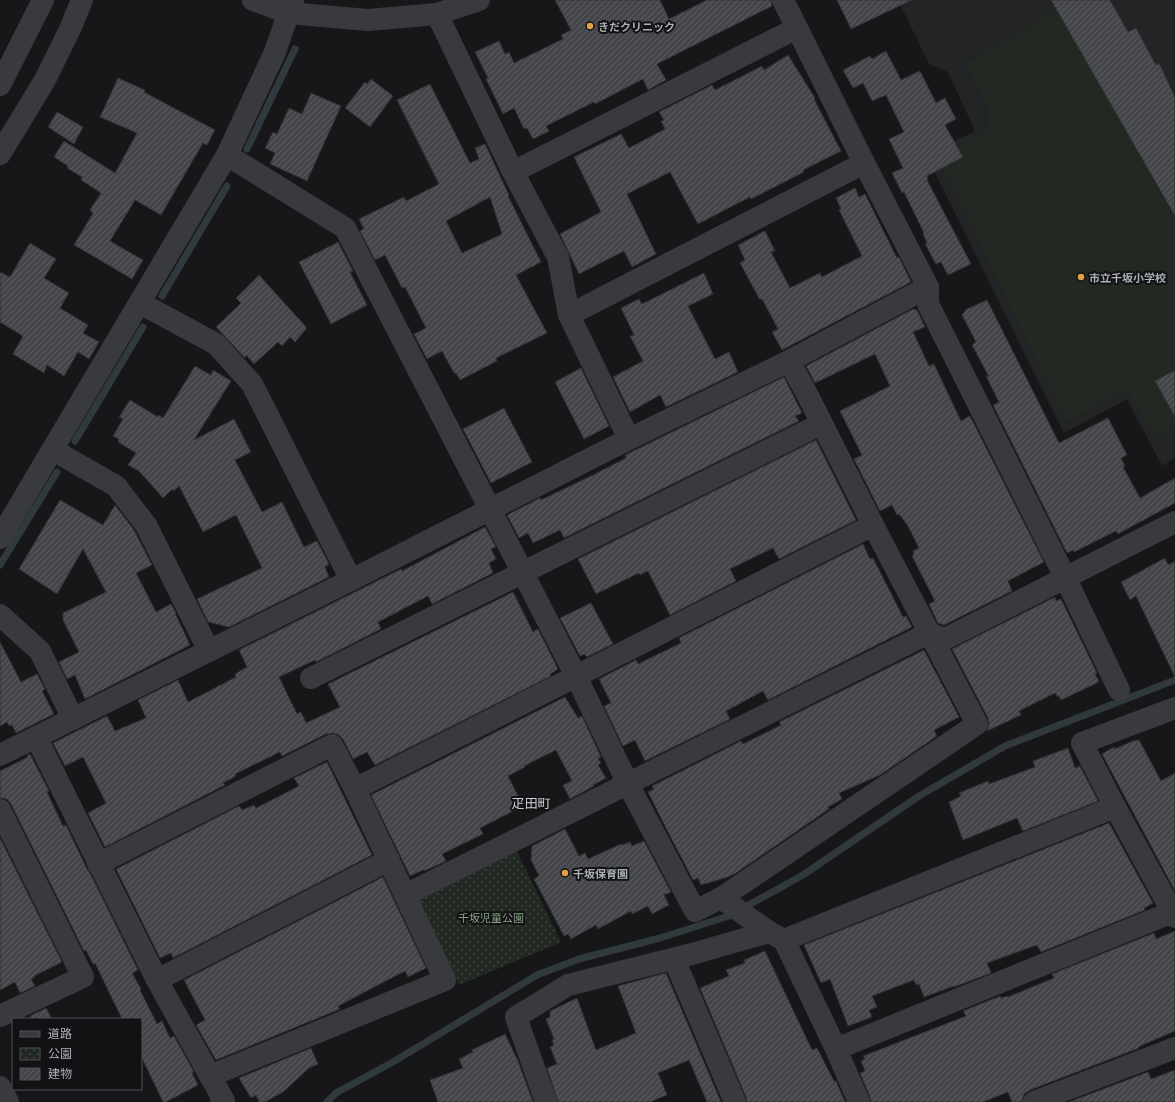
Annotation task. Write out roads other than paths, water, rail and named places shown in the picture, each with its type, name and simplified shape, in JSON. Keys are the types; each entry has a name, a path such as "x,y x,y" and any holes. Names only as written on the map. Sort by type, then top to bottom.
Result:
{"street":[{"path":"0,84 43,0"},
{"path":"0,154 45,80 70,29 82,0"},
{"path":"253,0 368,20 437,14 479,0"},
{"path":"783,0 864,164 928,288 928,304 1065,577 1119,690"},
{"path":"0,538 227,155 275,52 290,7"},
{"path":"437,14 514,172 558,257 569,315 629,439"},
{"path":"514,172 797,28"},
{"path":"227,155 345,228 576,676 628,784 695,911 727,902 977,724 873,526 789,361"},
{"path":"569,315 864,164"},
{"path":"0,755 629,439 789,361 928,288"},
{"path":"140,303 216,344 252,384 351,580"},
{"path":"311,678 821,424"},
{"path":"52,450 116,486 146,525 209,651"},
{"path":"405,894 929,633 945,639 1175,522"},
{"path":"355,789 873,526"},
{"path":"0,615 40,651 73,719"},
{"path":"836,1049 1174,913 1082,743 1175,708"},
{"path":"36,737 157,980 223,1102"},
{"path":"98,864 332,745 355,789 445,980 210,1076"},
{"path":"546,1102 516,1017 568,985 674,959 769,931 1115,806"},
{"path":"0,810 83,977 0,1016"},
{"path":"157,980 389,860"},
{"path":"727,902 769,931 836,1049 859,1102"},
{"path":"674,959 735,1102"},
{"path":"1034,1102 1175,1048"},
{"path":"0,1087 8,1102"}],"waterway":[{"path":"247,149 295,49"},
{"path":"162,296 227,186"},
{"path":"75,441 143,327"},
{"path":"0,565 57,472"},
{"path":"327,1102 336,1093 393,1062 537,975 579,959 660,938 729,916 803,875 919,796 1005,746 1175,680"}],"place":[{"name":"きだクリニック","path":"590,26"},
{"name":"市立千坂小学校","path":"1081,277"},
{"name":"千坂保育園","path":"565,873"}],"district":[{"name":"疋田町","path":"531,803"}],"park label":[{"name":"千坂児童公園","path":"491,917"}]}
